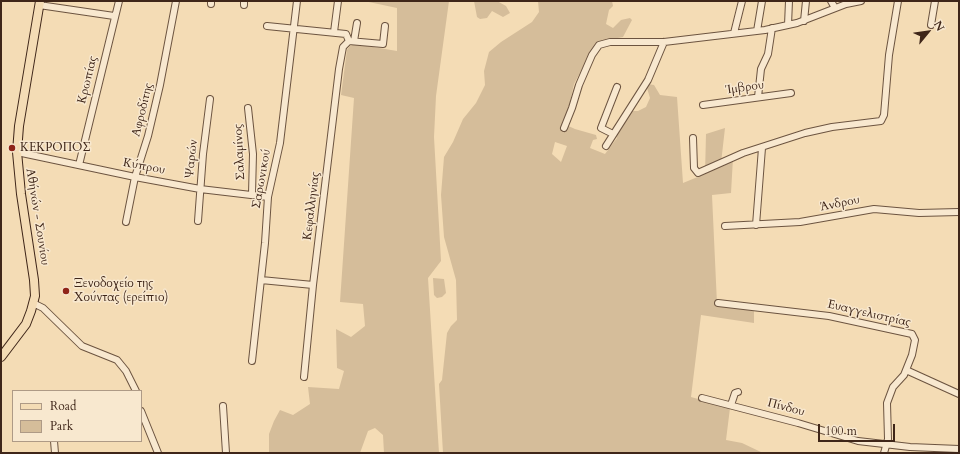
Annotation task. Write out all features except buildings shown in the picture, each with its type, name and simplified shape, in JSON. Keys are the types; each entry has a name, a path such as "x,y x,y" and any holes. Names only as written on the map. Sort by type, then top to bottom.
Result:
{"main road":[{"name":"Αθήνών - Σουνίου","path":"1,357 23,329 33,303 34,280 20,187 17,152 19,126 40,3"}],"street":[{"name":"Κρωπίας","path":"78,165 114,16 119,1"},
{"name":"Αφροδίτης","path":"126,222 135,177 148,136 176,1"},
{"name":"Σαρωνικού","path":"252,361 268,197 280,143 297,1"},
{"path":"334,32 338,1"},
{"path":"734,33 742,1"},
{"path":"757,31 762,1"},
{"path":"788,26 789,1"},
{"path":"804,21 806,1"},
{"path":"831,1 835,8"},
{"path":"564,128 579,85 598,45 610,42 664,42 788,26 835,8 861,1"},
{"path":"693,138 694,168 698,173 742,153 762,148 805,133 881,121 884,115 889,55 898,1"},
{"path":"931,25 935,1"},
{"path":"40,3 114,16"},
{"name":"Κεφαλληνίας","path":"304,377 313,285 339,69 343,47 351,41 357,23"},
{"path":"267,26 293,27 334,32 346,34 351,41 383,44 385,26"},
{"path":"758,97 761,69 768,54 772,28"},
{"path":"606,146 648,80 664,42"},
{"path":"613,134 601,128 617,87"},
{"name":"Ίμβρου","path":"703,105 791,93"},
{"name":"Ψαρών","path":"198,221 210,99"},
{"name":"Σαλαμίνος","path":"248,108 253,154 252,194"},
{"path":"756,225 762,148"},
{"name":"Κύπρου","path":"17,152 200,189 268,197"},
{"name":"Άνδρου","path":"725,226 800,222 874,209 919,213 959,212"},
{"path":"261,280 313,285"},
{"path":"33,303 43,308 82,346 117,360 126,371 136,390"},
{"name":"Ευαγγελιστρίας","path":"718,303 829,316 912,334 915,340 906,370 889,394 887,403 887,445 884,453"},
{"path":"906,370 959,394"},
{"path":"732,405 735,393 738,392"},
{"name":"Πίνδου","path":"702,398 732,405 858,441 887,445 959,449"},
{"path":"223,406 226,453"},
{"path":"142,413 158,453"},
{"path":"54,442 55,453"}],"green space":[{"path":"364,1 449,1 436,96 434,137 441,261 428,278 439,453 384,453 383,435 375,428 368,431 360,453 269,453 269,434 280,410 293,415 310,404 308,387 339,389 344,371 337,368 336,329 351,337 365,326 363,304 340,302 354,98 341,95 347,50 350,46 355,44 397,51 397,8"},
{"path":"474,1 497,1 506,6 510,13 503,17 492,11 487,18 480,19 477,17"},
{"path":"538,1 612,1 613,6 609,10 606,24 613,28 621,20 630,18 632,20 623,37 602,41 595,45 574,84 568,111 562,123 575,129 596,135 597,139 593,140 590,148 605,154 617,138 615,135 631,111 638,111 646,107 650,98 647,88 648,84 654,85 660,95 677,97 683,183 705,174 706,134 725,128 721,163 733,158 731,193 712,195 717,304 754,310 754,323 701,315 691,397 730,408 726,440 742,443 763,453 443,453 439,384 442,380 447,333 457,320 456,280 444,237 441,195 444,157 453,142 463,119 476,103 485,85 484,71 489,52 501,42 532,22 539,12","holes":["555,142 567,146 561,162 552,154"]},
{"path":"433,278 444,279 446,293 442,297 437,298 434,295"}],"place":[{"name":"ΚΕΚΡΟΠΟΣ","path":"12,148"},
{"name":"Ξενοδοχείο της Χούντας (ερείπιο)","path":"66,291"}]}
